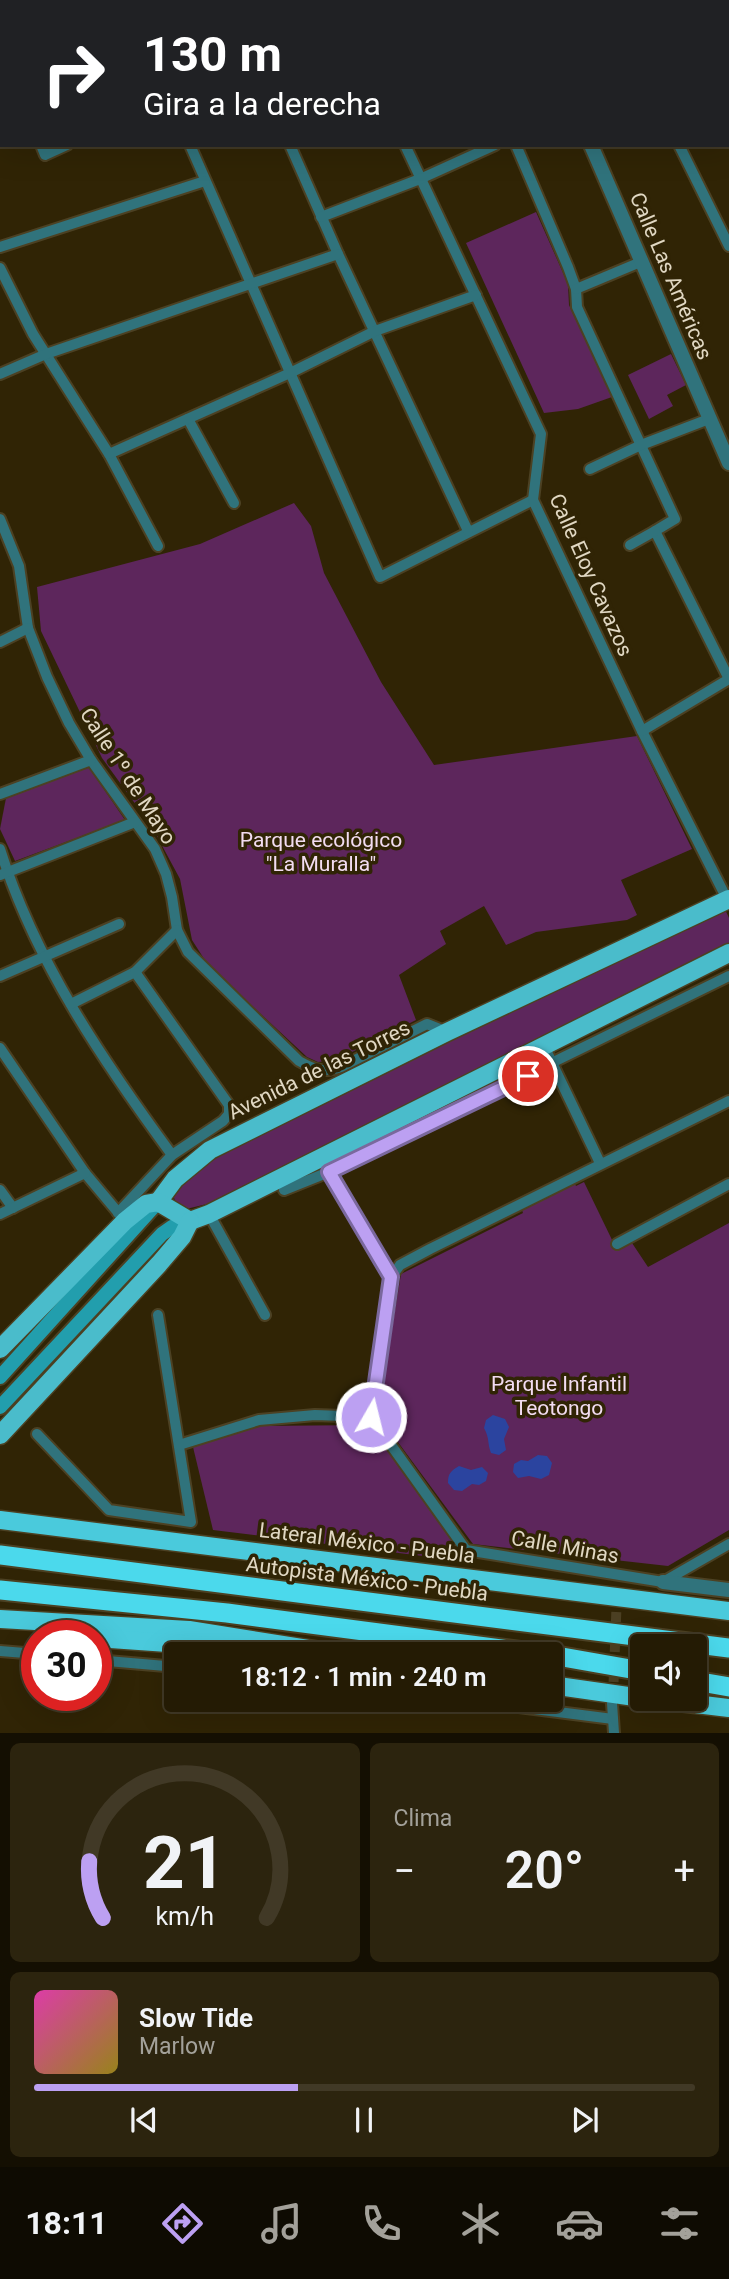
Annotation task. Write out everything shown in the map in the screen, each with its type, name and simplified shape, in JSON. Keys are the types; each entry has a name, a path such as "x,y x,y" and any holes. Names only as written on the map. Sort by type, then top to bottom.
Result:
{"highway":[{"name":"Lateral México - Puebla","path":"0,1520 729,1611"},
{"name":"Autopista México - Puebla","path":"0,1555 729,1648"},
{"path":"0,1590 227,1613 448,1642"},
{"path":"0,1619 189,1630 261,1642"},
{"path":"0,1631 21,1632"},
{"path":"112,1639 164,1643"},
{"path":"563,1657 630,1669"},
{"path":"707,1683 729,1687"},
{"path":"563,1687 630,1696"},
{"path":"707,1706 729,1709"}],"main road":[{"name":"Avenida de las Torres","path":"0,1377 158,1202 175,1179 210,1150 447,1032 728,901"},
{"path":"0,1407 162,1234 172,1227 209,1214 729,953"},
{"path":"0,1349 121,1217 146,1204 158,1202 190,1221"},
{"path":"0,1435 159,1264 182,1237 190,1221"}],"street":[{"path":"191,147 380,577 533,500"},
{"path":"291,147 468,531"},
{"name":"Calle Eloy Cavazos","path":"406,147 541,434 533,500 642,731 728,901"},
{"path":"321,217 420,179 491,147"},
{"path":"517,147 576,289 577,307 675,519 630,545"},
{"name":"Calle Las Américas","path":"592,147 729,463"},
{"path":"680,147 729,246"},
{"path":"0,247 205,181"},
{"path":"0,374 46,354 338,254"},
{"path":"576,289 643,261"},
{"path":"0,268 33,334 109,454 158,545"},
{"path":"109,454 290,373 375,331 476,295"},
{"path":"188,418 234,503"},
{"path":"590,469 641,445 709,419"},
{"name":"Calle 1º de Mayo","path":"0,519 19,566 28,628 69,723 91,760 155,849 173,897 177,930 188,952 299,1061 315,1070 326,1072 341,1068 427,1024 447,1032"},
{"path":"642,731 729,679 655,531"},
{"path":"0,642 28,628"},
{"path":"0,794 91,760"},
{"path":"4,873 135,822"},
{"path":"0,849 4,873 44,957 115,1079 172,1155"},
{"path":"0,976 118,924"},
{"path":"71,1004 135,972 177,930"},
{"path":"0,1048 85,1173 121,1217 172,1155 223,1121 229,1114 229,1105 135,972"},
{"path":"284,1191 553,1064 729,976"},
{"path":"544,1046 600,1163"},
{"path":"179,1445 258,1420 315,1415 371,1417 391,1277 400,1265 729,1101"},
{"path":"329,1172 391,1277"},
{"path":"0,1214 85,1173"},
{"path":"617,1244 729,1184"},
{"path":"0,1190 13,1208"},
{"path":"209,1214 265,1315"},
{"path":"37,1434 109,1510 191,1522 158,1315"},
{"name":"Calle Minas","path":"371,1417 466,1550 663,1582"},
{"path":"663,1582 729,1544"},
{"path":"618,1589 619,1576"},
{"path":"663,1582 729,1590"},
{"path":"0,1651 21,1653"},
{"path":"112,1661 164,1666"},
{"path":"612,1703 614,1733"},
{"path":"557,1712 612,1719"}],"green space":[{"path":"536,212 568,284 569,305 612,397 578,409 544,413 466,243"},
{"path":"671,354 686,385 667,395 673,406 649,419 628,375"},
{"name":"Parque ecológico \"La Muralla\"","path":"294,503 311,526 324,573 381,682 434,765 637,736 692,849 621,880 637,915 627,920 536,932 506,945 484,906 440,931 446,944 399,975 416,1020 336,1060 318,1062 307,1057 208,965 192,940 180,879 152,827 102,758 41,631 37,587 200,544"},
{"path":"88,766 125,820 15,861 0,829 6,798"},
{"path":"724,907 729,918 729,944 211,1203 182,1210 175,1201 174,1193 181,1179 212,1156"},
{"name":"Parque Infantil Teotongo","path":"584,1182 614,1244 628,1237 648,1267 729,1223 729,1530 668,1566 473,1544 378,1415 401,1274 523,1213 522,1210"},
{"path":"369,1425 471,1562 213,1530 193,1447 257,1426"}],"water":[{"path":"493,1415 505,1419 509,1427 504,1439 506,1450 499,1455 491,1453 484,1428 486,1420"},
{"path":"538,1455 547,1456 552,1463 549,1475 541,1479 529,1476 518,1478 513,1472 514,1464 521,1460 528,1461"},
{"path":"459,1466 471,1470 482,1467 488,1473 486,1481 479,1485 472,1484 462,1491 454,1490 448,1483 449,1477"}],"tunnel":[{"path":"613,1697 617,1594"}],"route":[{"path":"371,1417 391,1277 329,1172 528,1076"}]}
